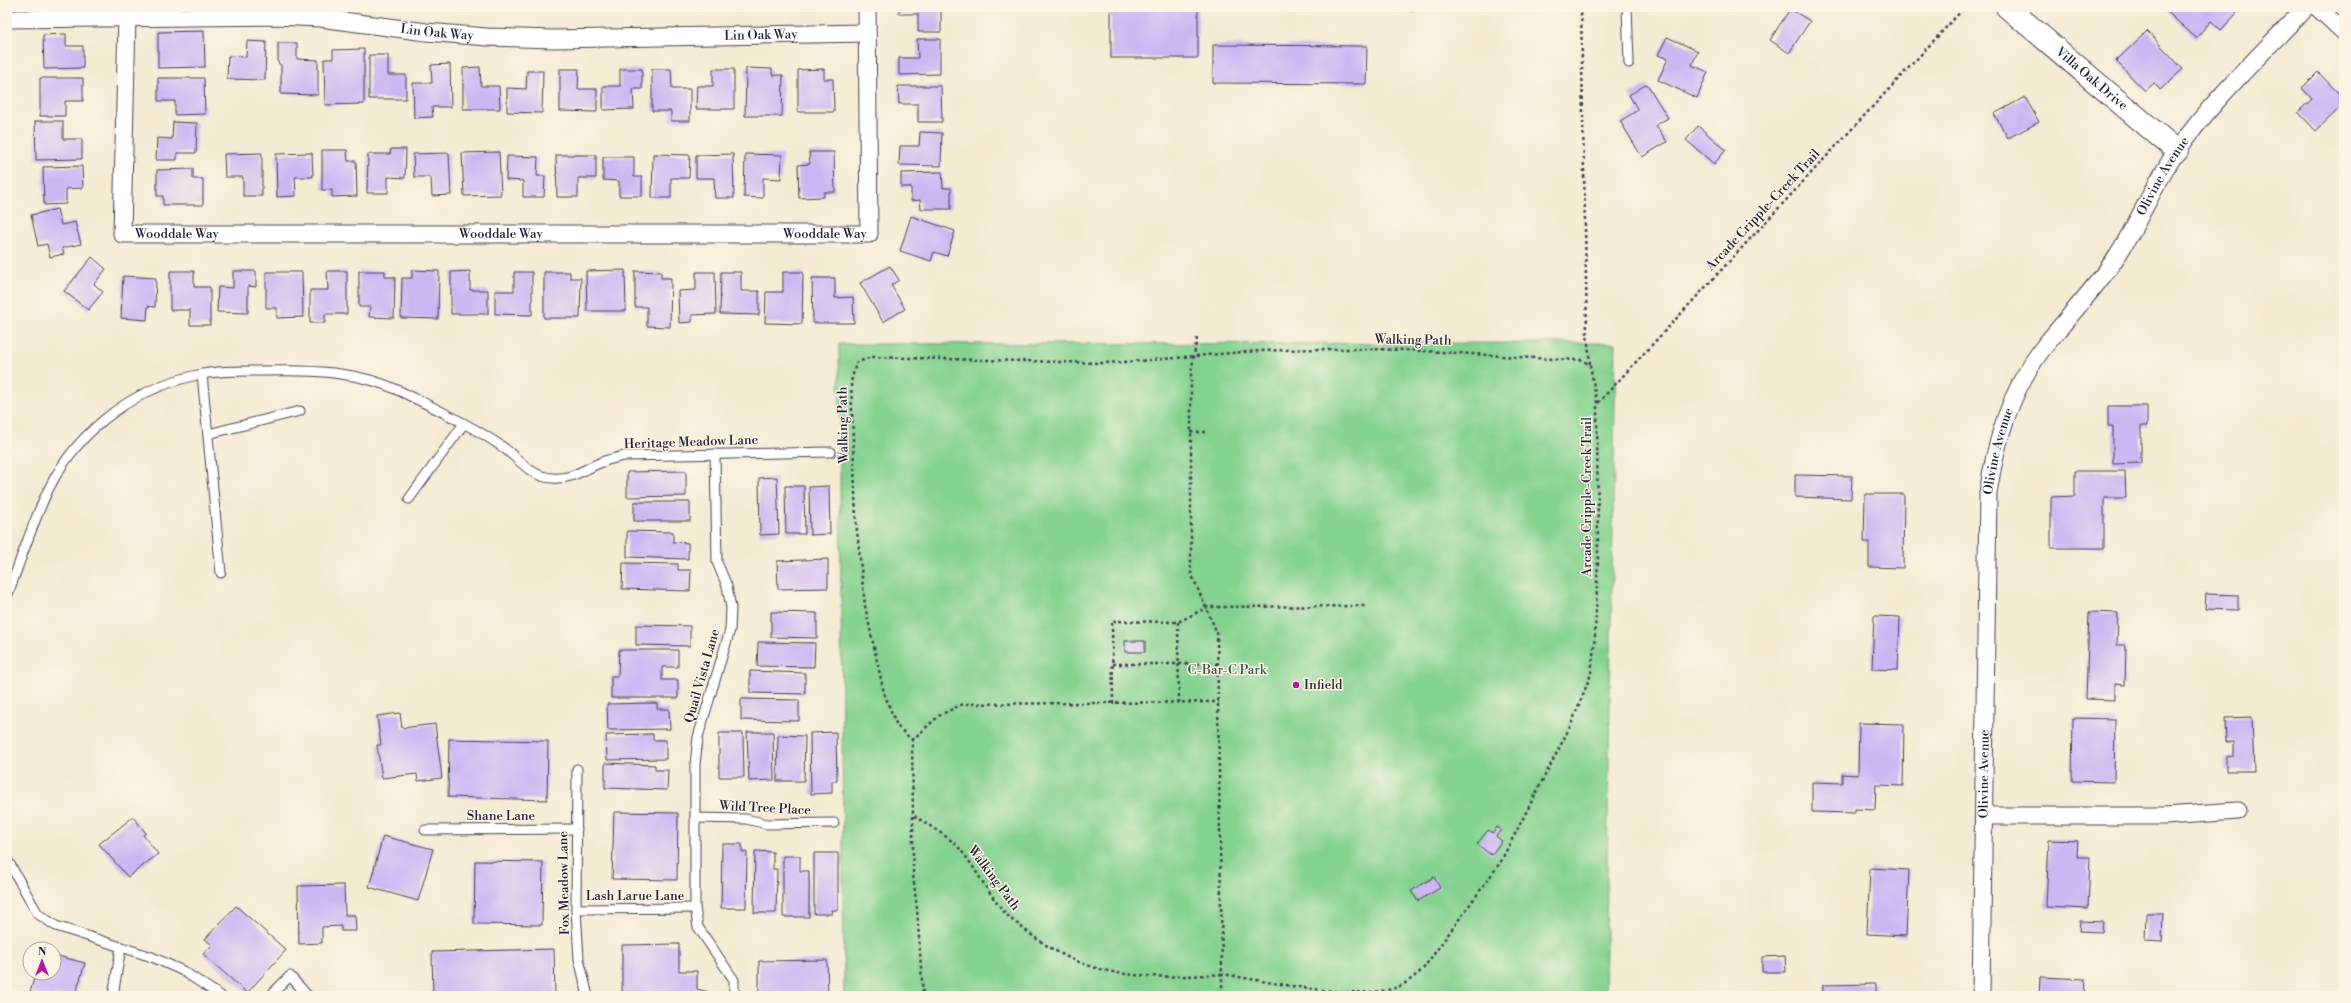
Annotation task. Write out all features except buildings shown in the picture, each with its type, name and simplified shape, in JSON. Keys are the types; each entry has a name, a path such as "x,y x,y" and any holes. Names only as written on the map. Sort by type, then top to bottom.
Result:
{"street":[{"name":"Wooddale Way","path":"127,17 122,234 869,234 867,7"},
{"name":"Villa Oak Drive","path":"2007,7 2177,151"},
{"name":"Olivine Avenue","path":"1981,996 1988,493 1995,451 2008,410 2020,385 2043,349 2092,292 2116,257 2154,188 2177,151 2206,114 2306,7"},
{"path":"2317,7 2344,32"},
{"name":"Lin Oak Way","path":"7,19 274,16 320,18 426,32 487,37 554,39 867,33"},
{"path":"1984,816 2166,816 2238,810"}],"lane":[{"path":"1627,7 1629,63"},
{"name":"Heritage Meadow Lane","path":"7,597 44,499 60,469 79,443 103,420 130,400 163,384 202,374 232,371 315,370 344,374 373,381 400,392 463,425 504,448 529,470 549,478 566,478 580,474 602,462 624,456 831,452"},
{"path":"202,374 221,573"},
{"path":"208,434 300,411"},
{"path":"409,499 463,425"},
{"name":"Quail Vista Lane","path":"715,454 717,562 727,586 731,608 730,630 698,737 695,765 695,908 698,927 734,980 734,996"},
{"name":"Fox Meadow Lane","path":"577,769 576,909 579,959 588,996"},
{"name":"Wild Tree Place","path":"695,818 746,819 767,824 834,823"},
{"name":"Shane Lane","path":"425,830 576,829"},
{"path":"7,860 38,914 56,926 122,946 152,957 183,971 221,996"},
{"name":"Lash Larue Lane","path":"576,909 695,908"},
{"path":"113,996 122,946"},
{"path":"270,996 290,976 308,996"}],"path":[{"path":"1581,7 1587,334 1590,365 1597,403"},
{"name":"Arcade Cripple-Creek Trail","path":"1343,991 1372,992 1397,987 1411,980 1423,969 1500,863 1571,725 1591,674 1596,637 1598,557 1597,403 1965,7"},
{"path":"1196,338 1191,374 1191,573 1208,607 1217,633 1222,996"},
{"name":"Walking Path","path":"912,740 897,726 884,693 865,606 856,521 851,382 856,363 871,357 1070,363 1137,362 1194,356 1346,349 1450,351 1509,358 1582,360 1590,365"},
{"path":"1191,432 1207,432"},
{"path":"1113,704 1112,621 1178,622 1208,607 1365,606"},
{"path":"1178,622 1179,703"},
{"path":"1113,664 1218,664"},
{"path":"922,996 917,909 913,874 912,740 940,715 963,704 1219,702"},
{"name":"Walking Path","path":"913,815 959,847 1008,916 1051,950 1093,968 1141,977 1168,978 1222,974 1297,986 1343,991"},
{"path":"1343,991 1346,996"}],"green space":[{"name":"C-Bar-C Park","path":"1616,343 1605,996 844,996 839,344"}],"place":[{"name":"Infield","path":"1296,685"}]}
